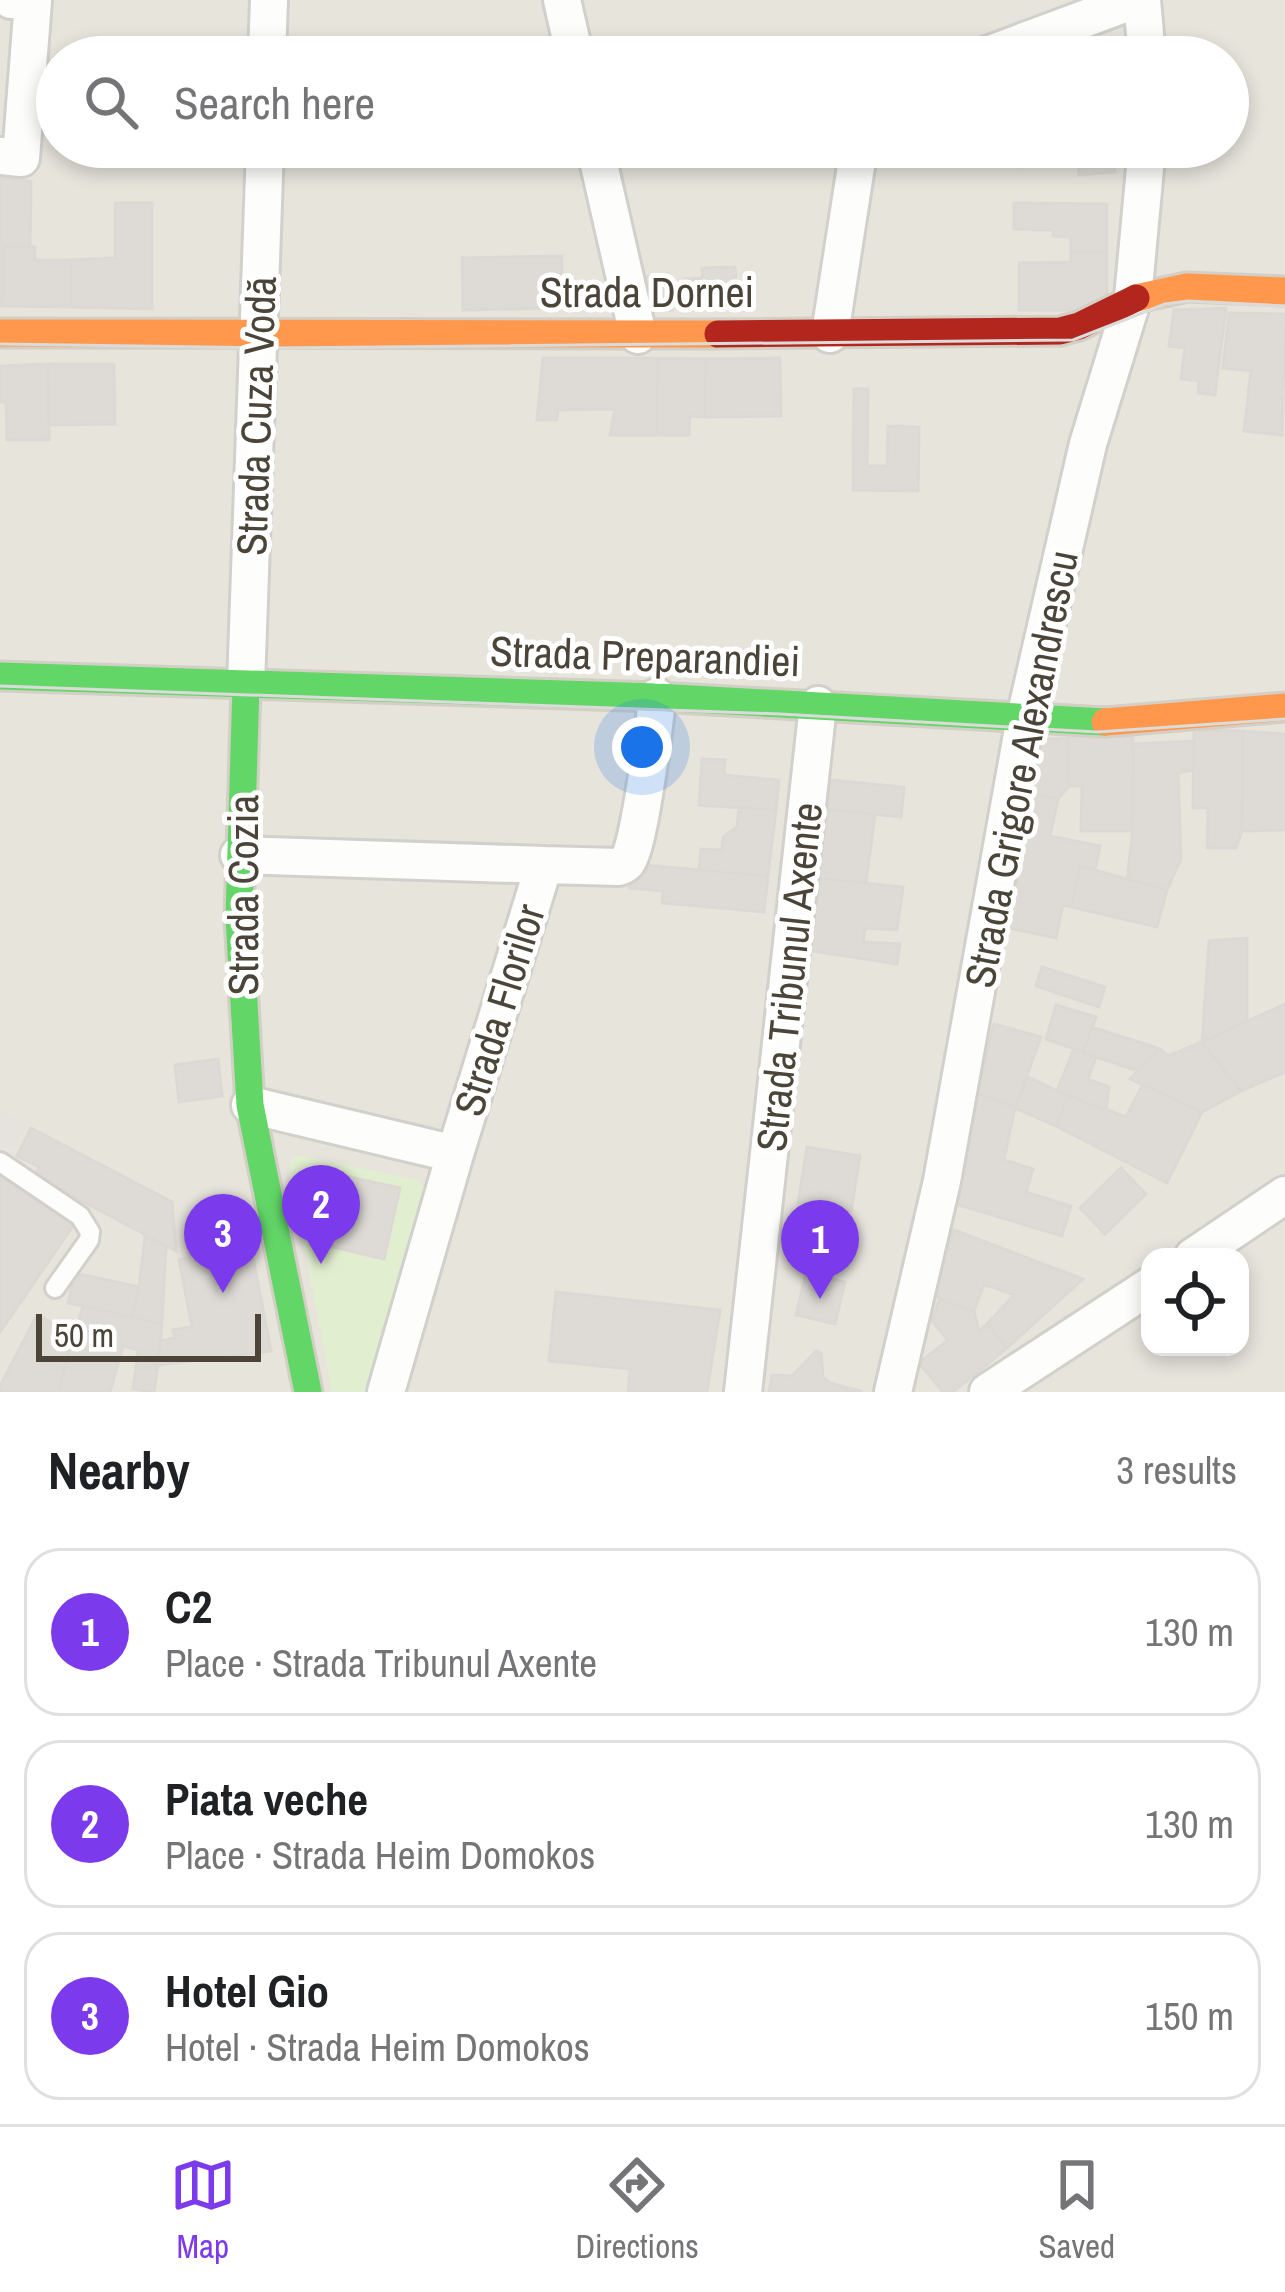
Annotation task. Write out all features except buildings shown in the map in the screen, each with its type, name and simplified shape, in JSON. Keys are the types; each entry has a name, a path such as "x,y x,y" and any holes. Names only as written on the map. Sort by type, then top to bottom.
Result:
{"main road":[{"name":"Strada Dornei","path":"0,333 1060,331 1133,298 1166,291 1285,291"},
{"name":"Strada Preparandiei","path":"0,676 657,697 1116,722 1285,707"},
{"name":"Strada Cozia","path":"246,685 238,855 250,1106 308,1392"}],"street":[{"path":"0,156 21,158 33,1 11,0"},
{"path":"268,36 269,0"},
{"path":"562,0 570,36"},
{"path":"1040,36 1139,0 1144,36"},
{"name":"Strada Cuza Vodă","path":"246,685 264,168"},
{"path":"601,168 638,334"},
{"path":"830,334 856,168"},
{"name":"Strada Grigore Alexandrescu","path":"892,1392 943,1181 1025,718 1088,444 1133,298 1145,168"},
{"name":"Strada Florilor","path":"238,855 626,865 641,808 657,697"},
{"name":"Strada Tribunul Axente","path":"743,1392 818,704"},
{"name":"Strada Florilor","path":"386,1392 544,866"},
{"path":"250,1106 455,1154"},
{"path":"1207,1248 1285,1196"},
{"path":"988,1392 1141,1292"}],"lane":[{"path":"0,1162 80,1216 90,1232 55,1288"}],"shaded area":[{"path":"0,0 1285,0 1285,1392 0,1392"},
{"path":"0,1111 26,1124 13,1151 0,1145"}],"green space":[{"path":"292,1157 414,1179 423,1186 369,1392 332,1392 289,1168"}],"tram line":[{"path":"0,344 277,348 1073,340 1165,304 1285,306"},
{"path":"0,686 780,714 1097,732 1285,719"}],"traffic: fast":[{"path":"0,676 657,697 1105,722"},
{"path":"246,685 239,918 250,1105 308,1392"}],"traffic: slow":[{"path":"1136,298 1187,287 1285,291"},
{"path":"0,333 718,334"},
{"path":"1105,722 1285,707"}],"traffic: jam":[{"path":"718,334 1060,331 1136,298"}],"place":[{"name":"Piata veche","path":"321,1264"},
{"name":"Hotel Gio","path":"223,1293"},
{"name":"C2","path":"820,1299"}]}
